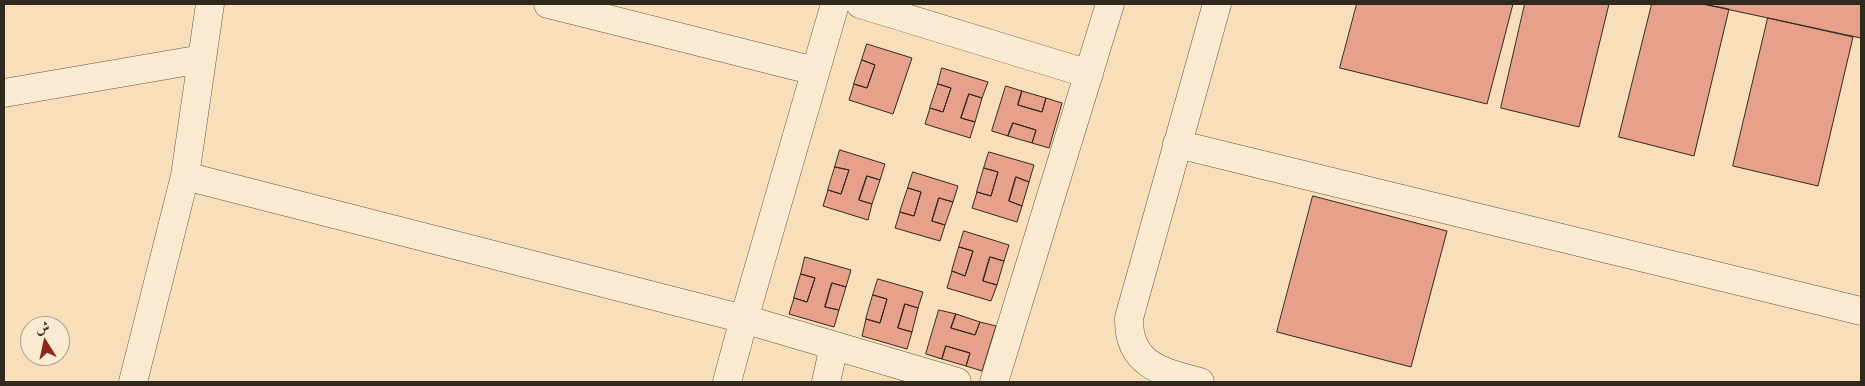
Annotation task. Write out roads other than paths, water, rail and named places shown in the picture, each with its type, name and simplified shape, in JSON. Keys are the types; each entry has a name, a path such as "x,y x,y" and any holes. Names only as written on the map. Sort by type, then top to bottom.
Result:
{"street":[{"path":"133,382 185,176 210,4"},
{"path":"548,4 815,71"},
{"path":"728,382 744,319 835,4"},
{"path":"860,4 1089,74"},
{"path":"994,382 1110,4"},
{"path":"1200,382 1169,374 1154,367 1142,358 1133,346 1129,332 1129,318 1217,4"},
{"path":"4,93 202,59"},
{"path":"1177,144 1861,311"},
{"path":"185,176 744,319 957,382"},
{"path":"826,382 834,346"}]}
